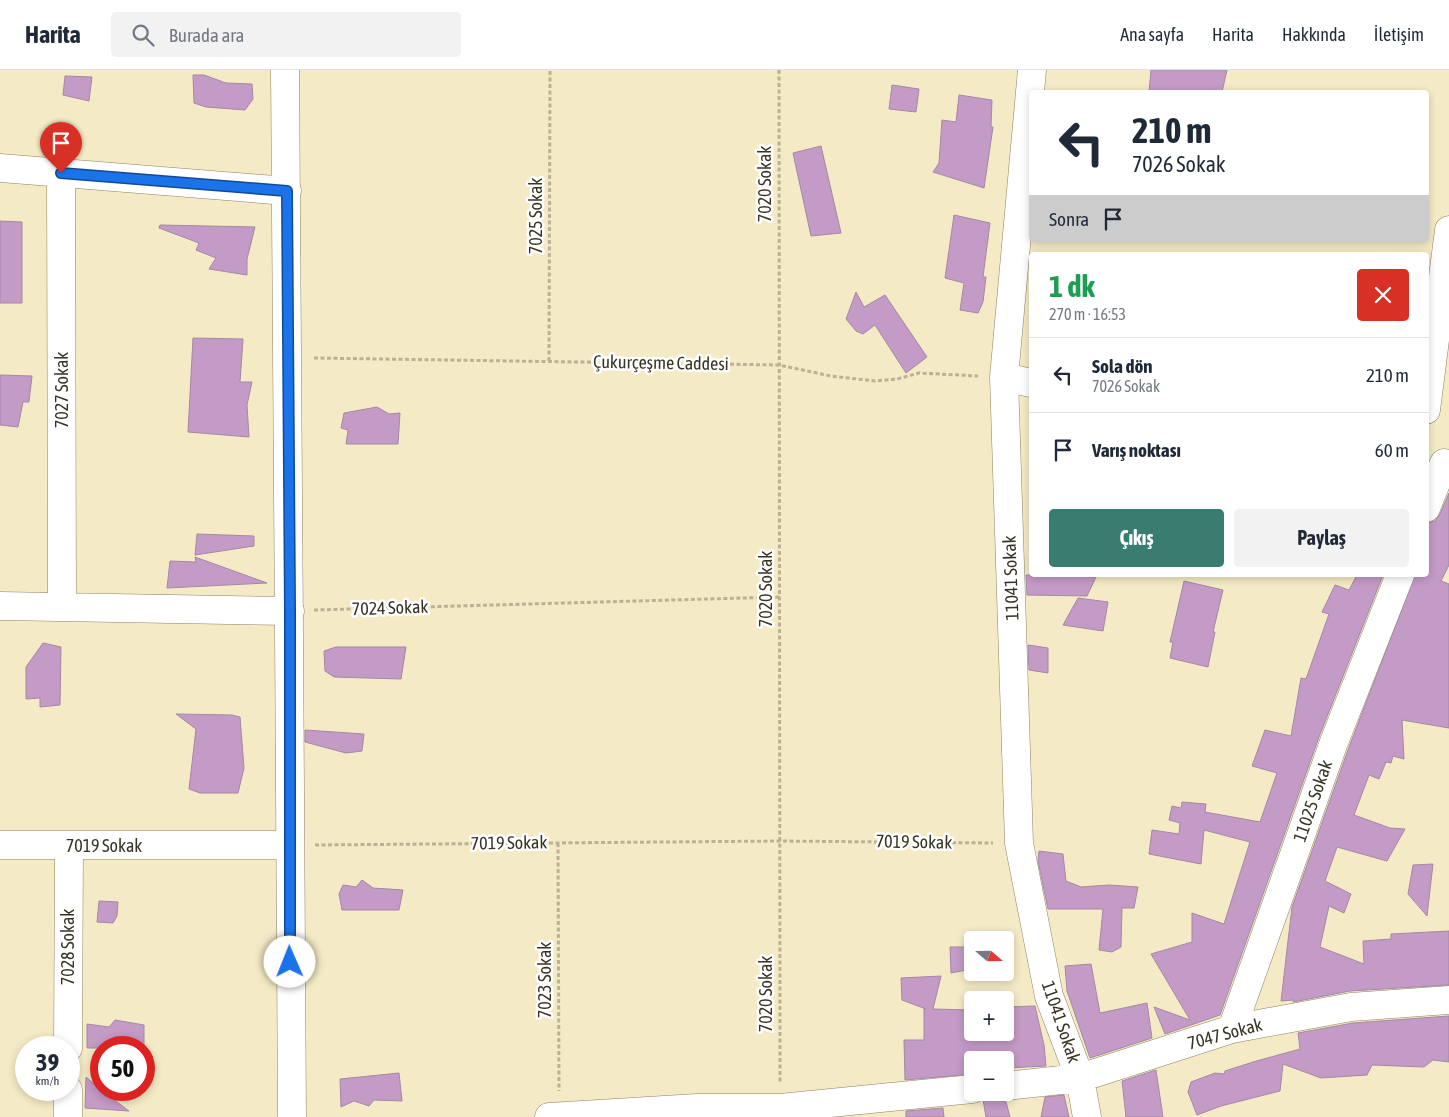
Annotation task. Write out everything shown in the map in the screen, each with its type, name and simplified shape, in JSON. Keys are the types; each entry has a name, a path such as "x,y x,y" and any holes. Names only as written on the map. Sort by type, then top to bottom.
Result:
{"street":[{"path":"285,70 292,1117"},
{"name":"11041 Sokak","path":"1030,90 1032,70"},
{"name":"11041 Sokak","path":"1029,103 1004,377 1019,843 1049,996 1080,1078 1087,1117"},
{"path":"0,168 287,191"},
{"name":"7027 Sokak","path":"61,173 62,606"},
{"path":"1429,387 1449,230"},
{"path":"1004,377 1029,383"},
{"path":"1429,498 1440,462"},
{"name":"11025 Sokak","path":"1232,1029 1334,742 1399,577"},
{"path":"0,606 290,610"},
{"name":"7019 Sokak","path":"0,845 289,845"},
{"name":"7028 Sokak","path":"68,1036 69,846"},
{"name":"7047 Sokak","path":"1014,1085 1080,1078 1232,1029 1351,1007 1449,1000"},
{"path":"548,1117 780,1108 964,1091"},
{"path":"68,1101 68,1117"}],"path":[{"name":"7025 Sokak","path":"549,361 550,70"},
{"name":"7020 Sokak","path":"779,70 780,1108"},
{"name":"Çukurçeşme Caddesi","path":"288,357 779,365 831,376 875,381 897,379 919,373 1004,377"},
{"name":"7024 Sokak","path":"290,610 780,596"},
{"name":"7019 Sokak","path":"289,845 780,841 1019,843"},
{"name":"7023 Sokak","path":"558,843 558,1116"}],"building":[{"path":"1151,70 1227,70 1222,90 1149,90"},
{"path":"193,75 204,75 226,83 252,84 253,99 245,110 206,107 194,103"},
{"path":"65,76 92,77 89,101 63,95"},
{"path":"892,85 919,89 916,112 889,109"},
{"path":"959,95 992,100 991,127 993,127 984,188 933,172 939,163 942,120 956,122"},
{"path":"821,146 841,233 811,236 793,153"},
{"path":"954,215 990,223 983,277 986,277 983,302 978,313 960,310 964,283 945,278"},
{"path":"0,221 22,222 22,303 0,303"},
{"path":"160,225 255,227 247,259 247,275 209,269 216,258 196,250 199,243 159,228"},
{"path":"856,292 864,307 885,295 927,357 906,373 875,325 863,334 856,331 846,319"},
{"path":"193,338 243,339 240,382 252,382 247,405 249,437 188,432"},
{"path":"0,375 32,376 29,402 23,402 18,427 0,425"},
{"path":"377,407 389,414 400,413 398,444 346,444 348,430 341,428 344,413"},
{"path":"1449,493 1449,565 1441,581 1449,584 1449,728 1402,720 1404,759 1393,756 1391,763 1386,762 1379,779 1369,775 1354,815 1390,828 1405,829 1387,861 1337,847 1325,881 1351,894 1344,913 1329,906 1320,947 1364,964 1363,941 1391,939 1391,934 1449,931 1449,985 1350,991 1293,1002 1293,1000 1281,1001 1292,907 1349,747 1414,577 1429,577 1429,522 1435,521"},
{"path":"197,534 254,536 254,546 195,555"},
{"path":"195,557 267,583 167,588 170,561 196,562"},
{"path":"1026,575 1029,575 1029,577 1096,577 1087,596 1027,595"},
{"path":"1356,577 1382,577 1319,737 1220,1015 1165,1034 1154,1007 1190,1020 1151,954 1192,942 1192,913 1224,924 1250,842 1204,830 1201,864 1149,854 1152,830 1179,834 1180,823 1169,820 1172,806 1181,808 1182,802 1206,804 1205,812 1260,822 1277,773 1252,766 1265,730 1291,736 1301,678 1306,679 1329,614 1322,612 1335,585 1349,590"},
{"path":"1184,581 1223,590 1213,632 1215,632 1208,667 1170,658 1173,642 1170,642"},
{"path":"1078,598 1108,602 1103,631 1063,625"},
{"path":"43,643 61,647 60,705 40,707 40,698 26,699 26,667"},
{"path":"1028,645 1048,648 1048,673 1029,670"},
{"path":"336,647 406,647 401,679 334,677 325,671 324,651"},
{"path":"176,714 232,715 240,717 244,768 238,793 200,793 189,789 196,729"},
{"path":"305,730 364,734 362,751 346,753 305,742"},
{"path":"1039,851 1063,854 1066,881 1081,887 1109,885 1138,887 1134,908 1122,908 1121,947 1112,952 1099,950 1103,909 1048,909 1038,861"},
{"path":"1433,864 1427,916 1408,894 1413,865"},
{"path":"362,880 373,888 403,890 399,910 342,910 339,894 343,885 356,887"},
{"path":"99,901 118,902 117,916 113,923 97,922"},
{"path":"950,947 964,947 964,971 951,973"},
{"path":"1091,964 1100,1013 1147,1003 1152,1038 1090,1058 1067,991 1065,966"},
{"path":"941,976 933,1009 964,1010 964,1041 1014,1041 1014,1007 1035,1006 1044,1045 1046,1066 1014,1068 1014,1051 964,1051 964,1075 905,1080 904,1040 924,1040 924,1008 902,1000 901,978"},
{"path":"1449,1016 1449,1062 1433,1060 1424,1067 1372,1065 1367,1075 1321,1078 1283,1064 1280,1091 1221,1106 1197,1115 1188,1092 1191,1082 1215,1073 1224,1074 1225,1071 1300,1049 1298,1033 1353,1023"},
{"path":"115,1020 144,1025 144,1036 90,1036 90,1048 87,1048 87,1024 109,1027"},
{"path":"1156,1070 1163,1117 1126,1117 1122,1081"},
{"path":"399,1073 402,1101 374,1100 369,1106 354,1101 341,1107 340,1079"},
{"path":"86,1077 90,1080 90,1101 116,1101 129,1111 85,1108"},
{"path":"1064,1095 1069,1117 1041,1117 1045,1097"},
{"path":"983,1101 1006,1102 1010,1117 986,1117"},
{"path":"943,1108 944,1117 906,1117 906,1111"}],"route":[{"path":"61,173 287,191 290,962"}]}
